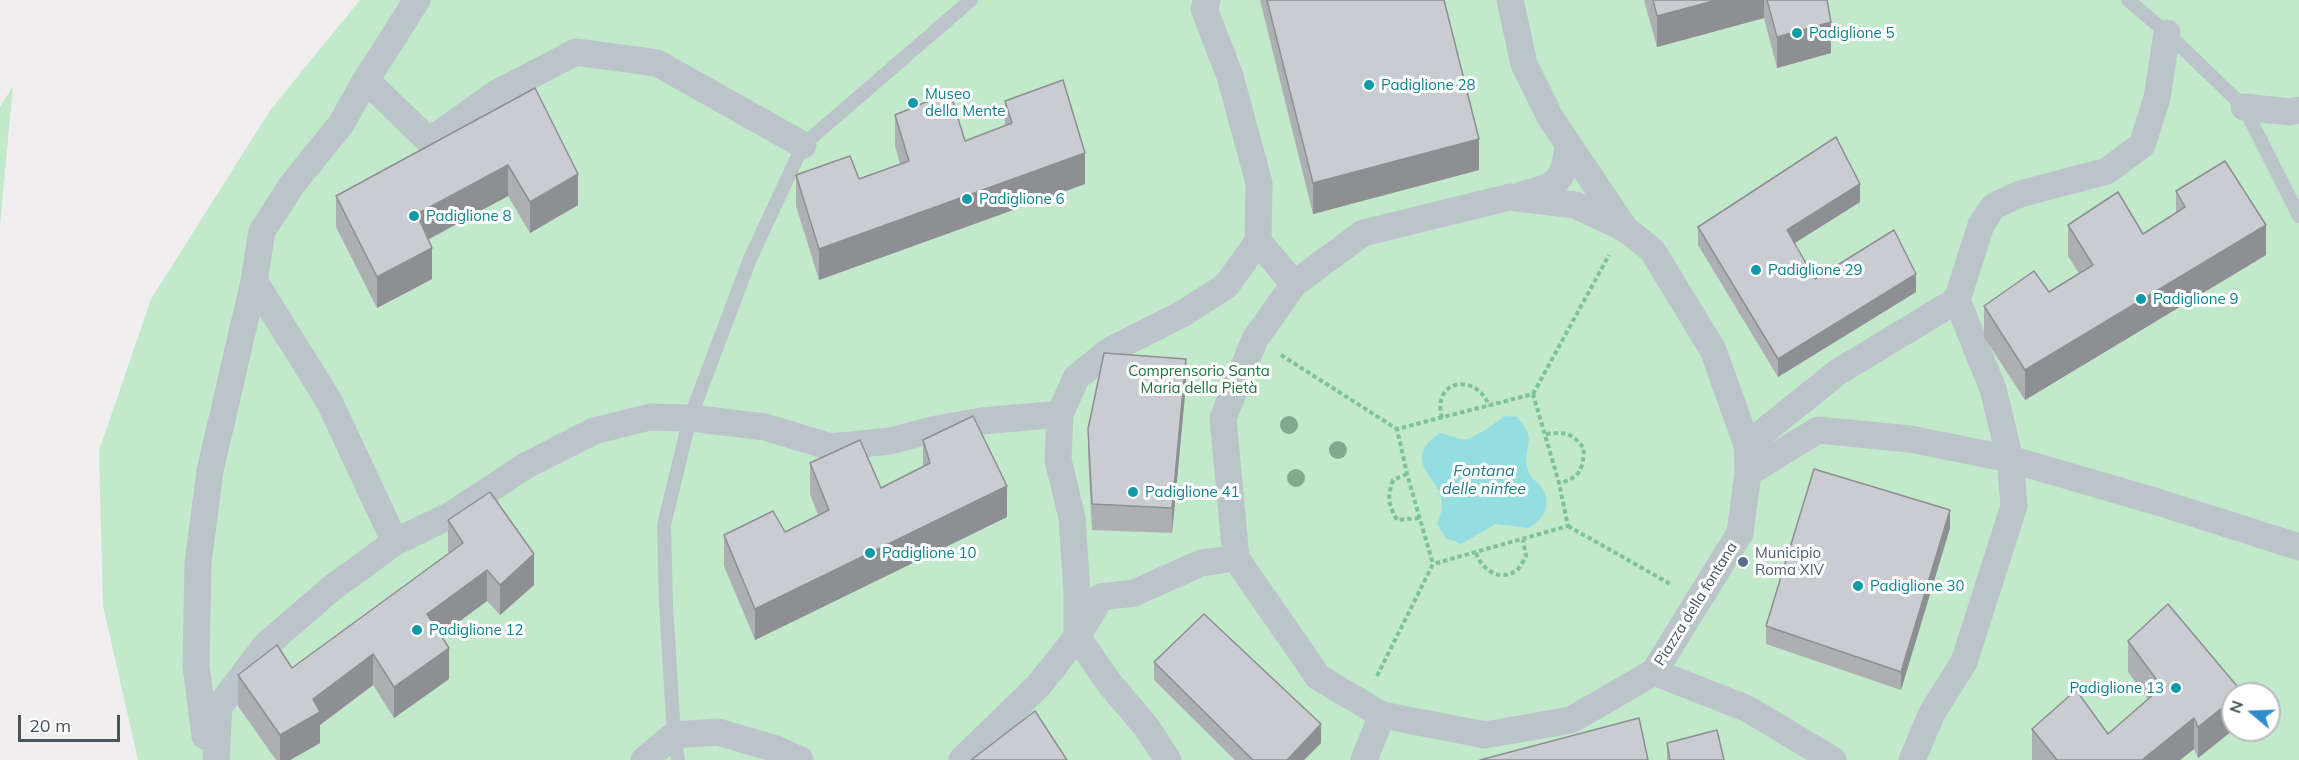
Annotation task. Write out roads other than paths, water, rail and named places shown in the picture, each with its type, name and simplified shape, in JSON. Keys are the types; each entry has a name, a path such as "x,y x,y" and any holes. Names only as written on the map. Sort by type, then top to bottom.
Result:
{"street":[{"path":"208,760 196,666 198,563 210,471 254,281 262,231 291,186 341,124 417,0"},
{"path":"1510,0 1524,64 1550,117 1624,228"},
{"path":"1168,760 1148,729 1110,684 1077,637 1077,592 1072,518 1058,460 1060,414 1076,378 1109,351 1184,313 1227,285 1258,241 1259,183 1230,76 1202,3"},
{"path":"1912,760 1932,713 1964,662 2014,506 2010,459 1993,389 1957,300 1981,225 1994,206 2020,194 2107,171 2142,145 2157,98 2168,33"},
{"path":"366,80 429,141 497,93 576,52 657,63 803,145"},
{"path":"2244,107 2299,111"},
{"path":"1510,197 1549,188 1560,177 1566,162 1568,146"},
{"name":"Piazza della fontana","path":"1510,197 1575,205 1624,228 1652,250 1713,350 1747,445 1748,473 1740,533 1654,672 1571,720 1485,735 1373,710 1318,677 1236,558 1223,418 1255,339 1294,284 1363,234 1510,197"},
{"path":"1258,241 1294,284"},
{"path":"254,281 329,401 395,543"},
{"path":"1747,445 1838,372 1957,300"},
{"path":"216,760 219,707 265,646 332,588 395,543 449,516 526,465 594,431 650,417 690,418 765,427 831,447 890,441 936,429 982,421 1060,414"},
{"path":"1748,473 1818,430 1910,439 2010,459 2161,502 2299,547"},
{"path":"962,760 1039,685 1077,637 1101,597 1134,593 1201,563 1236,558"},
{"path":"1654,672 1748,709 1833,760"},
{"path":"1364,760 1373,710"},
{"path":"644,760 718,732 776,749 800,760"}],"lane":[{"path":"676,747 666,605 664,525 690,418 750,259 803,145 971,0"},
{"path":"2128,0 2168,33 2244,107 2299,216"}],"water":[{"name":"Fontana delle ninfee","path":"1504,416 1517,417 1524,426 1529,438 1526,461 1528,470 1545,495 1547,501 1545,511 1529,528 1496,524 1461,544 1446,538 1437,524 1442,511 1442,500 1424,468 1422,460 1424,448 1439,433 1467,439"}],"place":[{"name":"Padiglione 5","path":"1797,33"},
{"name":"Padiglione 28","path":"1369,85"},
{"name":"Museo della Mente","path":"913,103"},
{"name":"Padiglione 6","path":"967,199"},
{"name":"Padiglione 8","path":"414,216"},
{"name":"Padiglione 29","path":"1756,270"},
{"name":"Padiglione 9","path":"2141,299"},
{"name":"Padiglione 41","path":"1133,492"},
{"name":"Padiglione 10","path":"870,553"},
{"name":"Municipio Roma XIV","path":"1743,562"},
{"name":"Padiglione 30","path":"1858,586"},
{"name":"Padiglione 12","path":"417,630"},
{"name":"Padiglione 13","path":"2176,688"}],"park label":[{"name":"Comprensorio Santa Maria della Pietà","path":"1199,380"}]}
